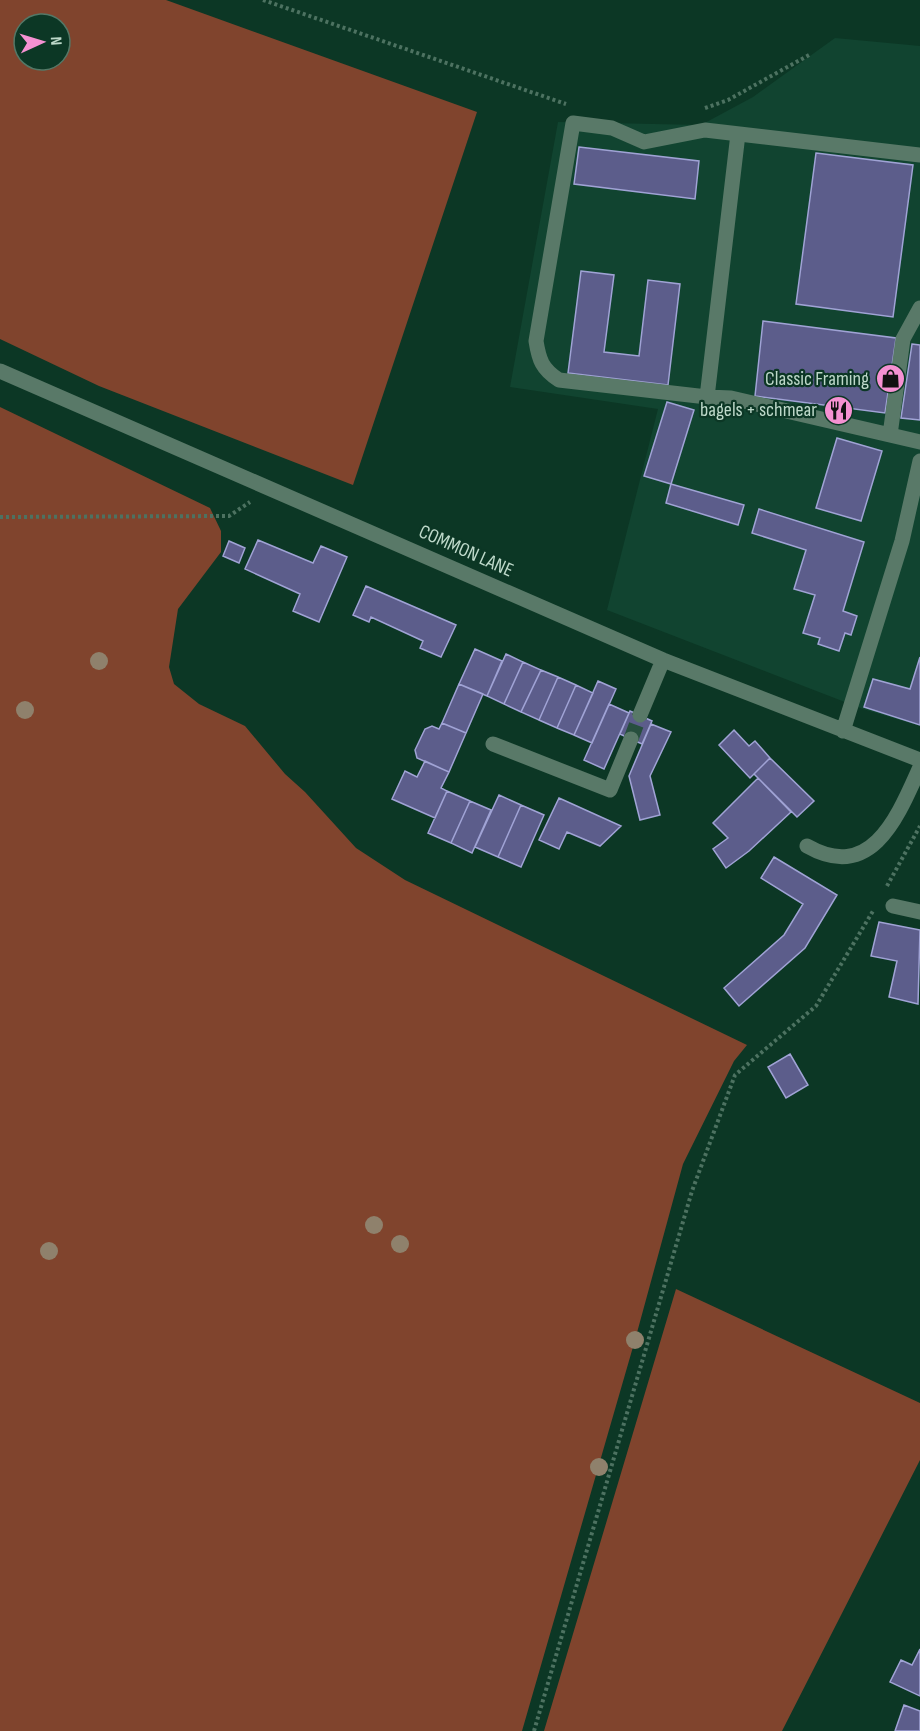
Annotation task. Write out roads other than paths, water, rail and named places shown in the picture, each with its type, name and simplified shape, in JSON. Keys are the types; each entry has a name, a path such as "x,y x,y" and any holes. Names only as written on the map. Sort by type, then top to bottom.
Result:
{"street":[{"path":"920,155 705,130 644,141 612,128 573,123 536,341 540,361 547,372 559,380 731,398 920,442"},
{"path":"707,397 738,134"},
{"path":"890,435 903,339 920,308"},
{"name":"COMMON LANE","path":"0,371 663,660 920,760"},
{"path":"843,731 914,518 920,461"},
{"path":"640,715 663,660"},
{"path":"493,744 610,790 631,739"},
{"path":"807,846 825,857 842,858 872,847 896,820 920,767"},
{"path":"893,906 920,912"}],"tunnel":[{"path":"631,739 640,715"}],"place":[{"name":"Classic Framing","path":"890,379"},
{"name":"bagels + schmear","path":"838,410"}]}
